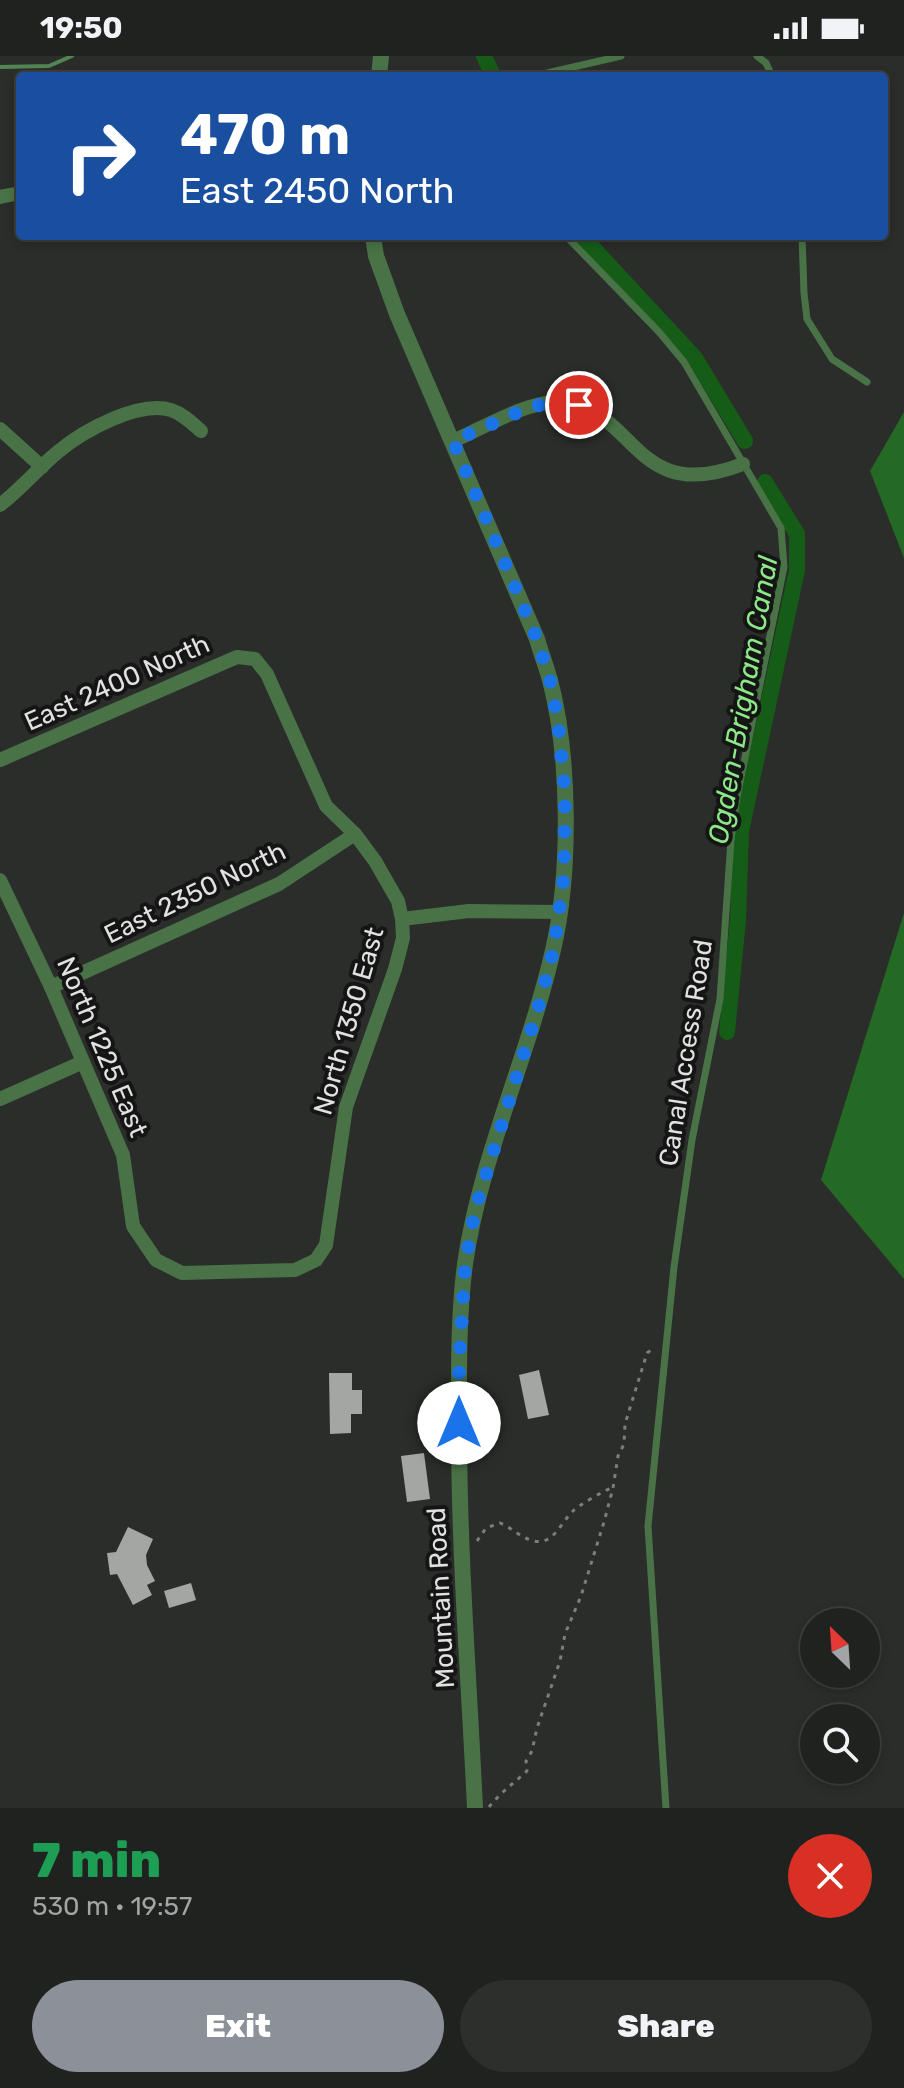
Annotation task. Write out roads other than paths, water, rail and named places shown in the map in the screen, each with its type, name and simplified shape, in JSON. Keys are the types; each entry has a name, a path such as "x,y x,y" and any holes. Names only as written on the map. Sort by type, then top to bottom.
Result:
{"street":[{"name":"Mountain Road","path":"374,240 388,291 537,639 550,680 558,722 565,794 564,875 554,948 475,1210 465,1265 459,1365 459,1481 475,1808"},
{"path":"453,441 530,407 555,402 579,405 594,412 653,463 668,471 703,474 743,464"},
{"path":"0,505 58,451 115,418 151,408 169,409 184,416 201,431"},
{"path":"0,429 42,467"},
{"name":"East 2400 North","path":"0,760 237,657 255,659"},
{"name":"North 1350 East","path":"255,659 267,674 326,806 355,834 388,882 398,901 402,919 403,938 395,969 346,1107 326,1245 316,1260"},
{"name":"East 2350 North","path":"51,987 279,884 355,834"},
{"name":"North 1225 East","path":"0,880 51,987 123,1155 133,1226 156,1260 182,1273 295,1270 316,1260"},
{"path":"402,919 469,911 559,912"},
{"path":"0,1099 83,1062"}],"lane":[{"path":"551,72 621,56"},
{"path":"757,56 766,63 770,72"},
{"name":"Canal Access Road","path":"570,240 684,362 781,528 784,567 737,797 720,999 692,1140 674,1267 648,1526 666,1808"},
{"path":"802,240 807,319 832,359 867,382"}],"waterway":[{"path":"0,67 49,66 72,56"},
{"name":"Ogden-Brigham Canal","path":"484,56 491,72"},
{"name":"Ogden-Brigham Canal","path":"586,240 695,358 745,441"},
{"name":"Ogden-Brigham Canal","path":"727,1032 738,920 741,831 797,570 797,534 765,482"}]}
